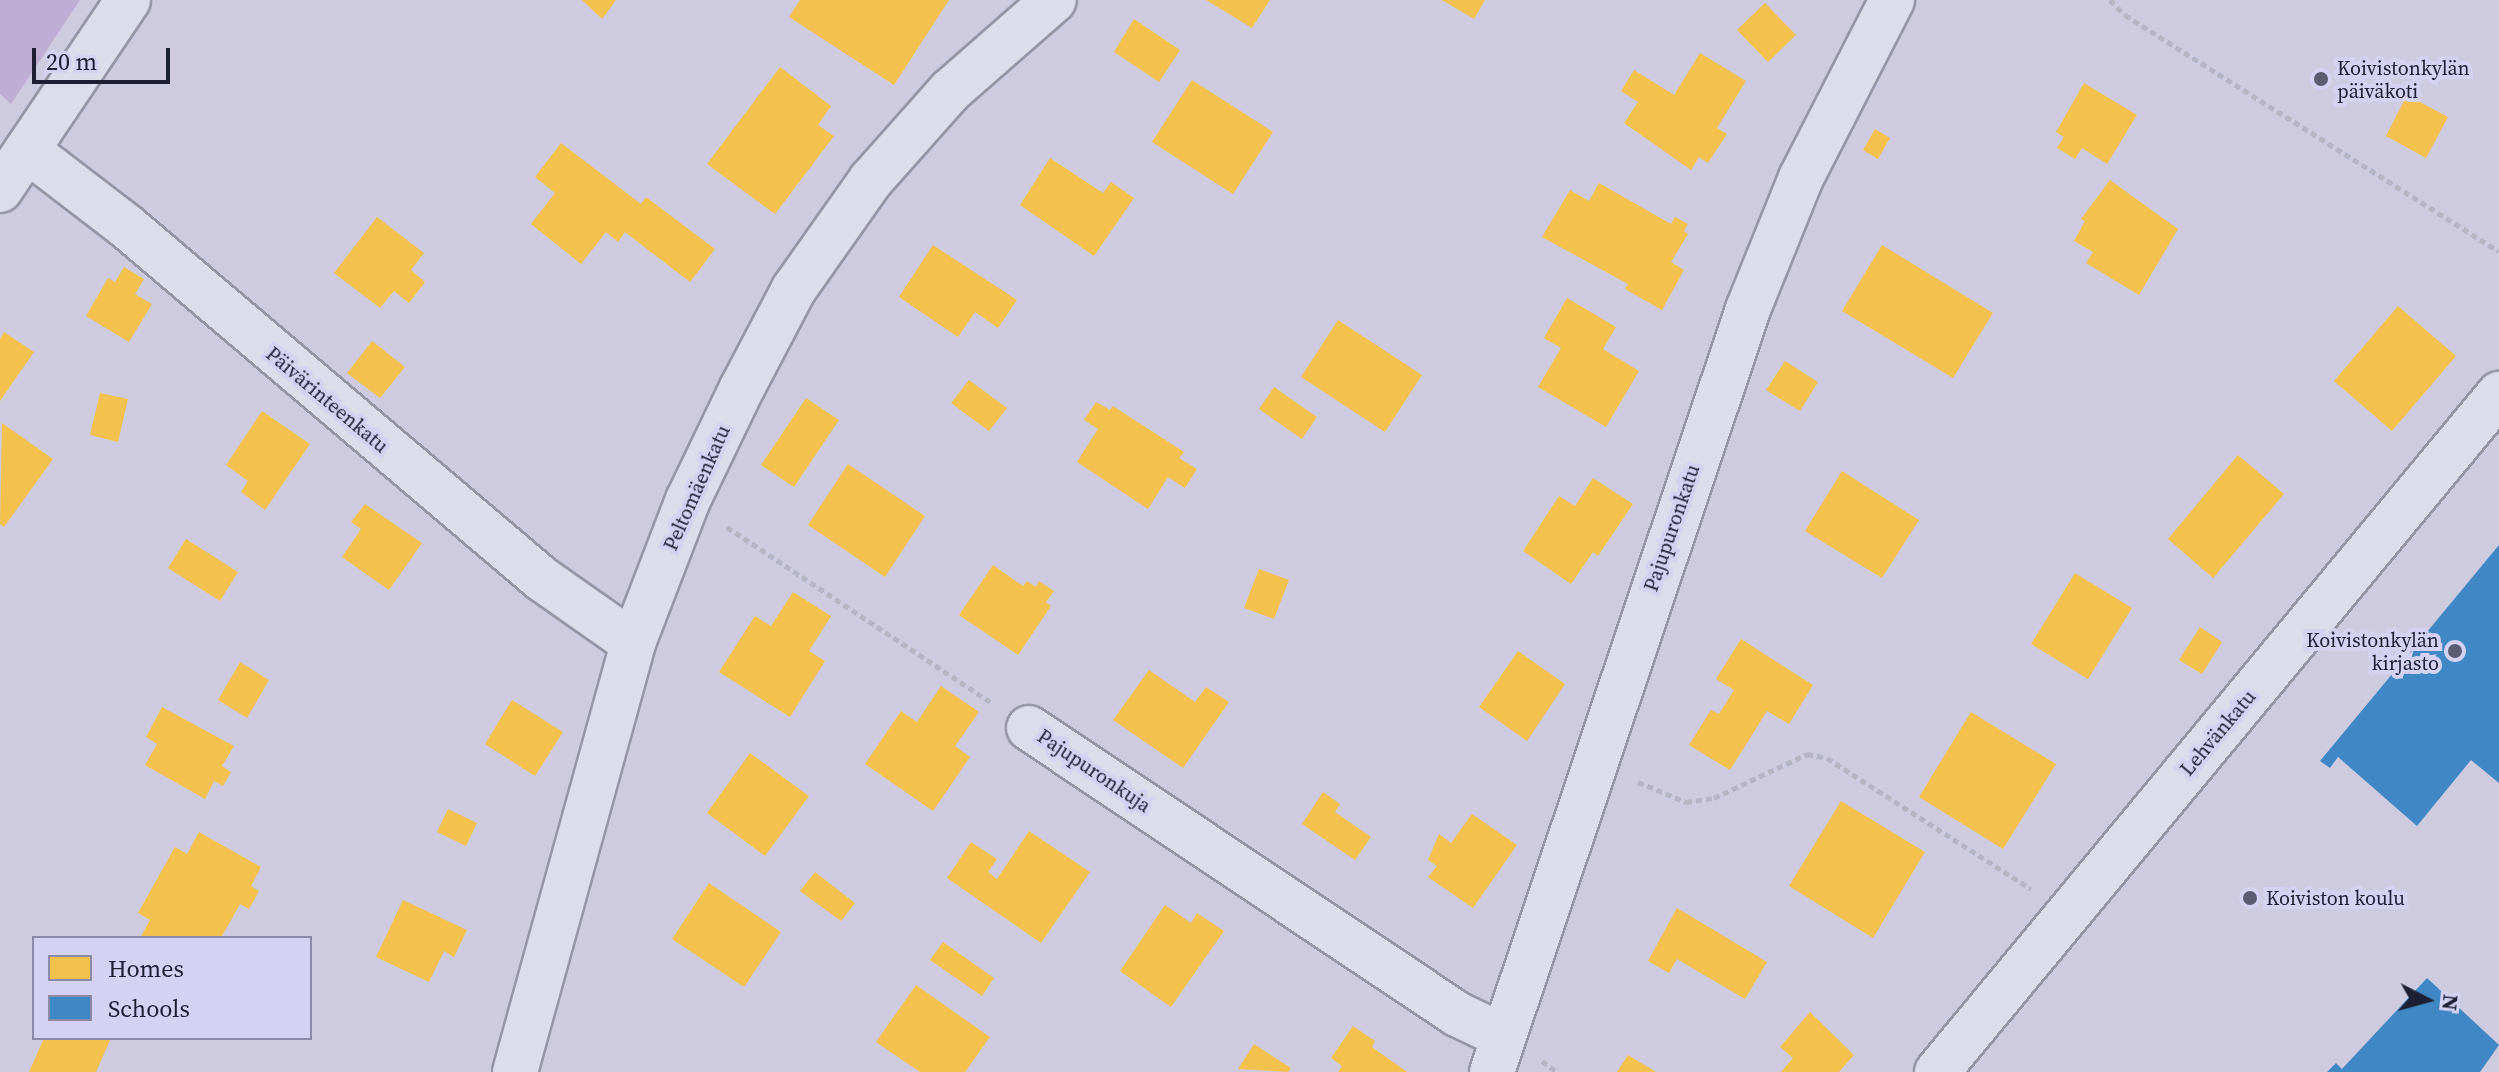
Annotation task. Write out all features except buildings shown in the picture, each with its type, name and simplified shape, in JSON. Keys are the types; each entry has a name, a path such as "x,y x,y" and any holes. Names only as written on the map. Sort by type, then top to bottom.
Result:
{"street":[{"path":"0,190 128,0"},
{"name":"Peltomäenkatu","path":"515,1072 633,643 688,500 794,289 871,180 950,91 1054,0"},
{"name":"Pajupuronkatu","path":"1497,1054 1748,309 1801,178 1892,0"},
{"name":"Päivärinteenkatu","path":"27,150 126,226 542,579 633,643"},
{"name":"Lehvänkatu","path":"1937,1072 2499,394"},
{"name":"Pajupuronkuja","path":"1029,728 1457,1014 1497,1054"}],"path":[{"path":"2110,0 2125,15 2499,251"},
{"name":"Pajupuronkuja","path":"688,500 1029,728"},
{"path":"1595,759 1686,802 1714,798 1807,754 1827,758 2069,912"}],"shaded area":[{"path":"0,0 80,0 11,104 0,94"}],"place":[{"name":"Koivistonkylän päiväkoti","path":"2321,79"},
{"name":"Koivistonkylän kirjasto","path":"2455,651"},
{"name":"Koiviston koulu","path":"2250,898"}]}
